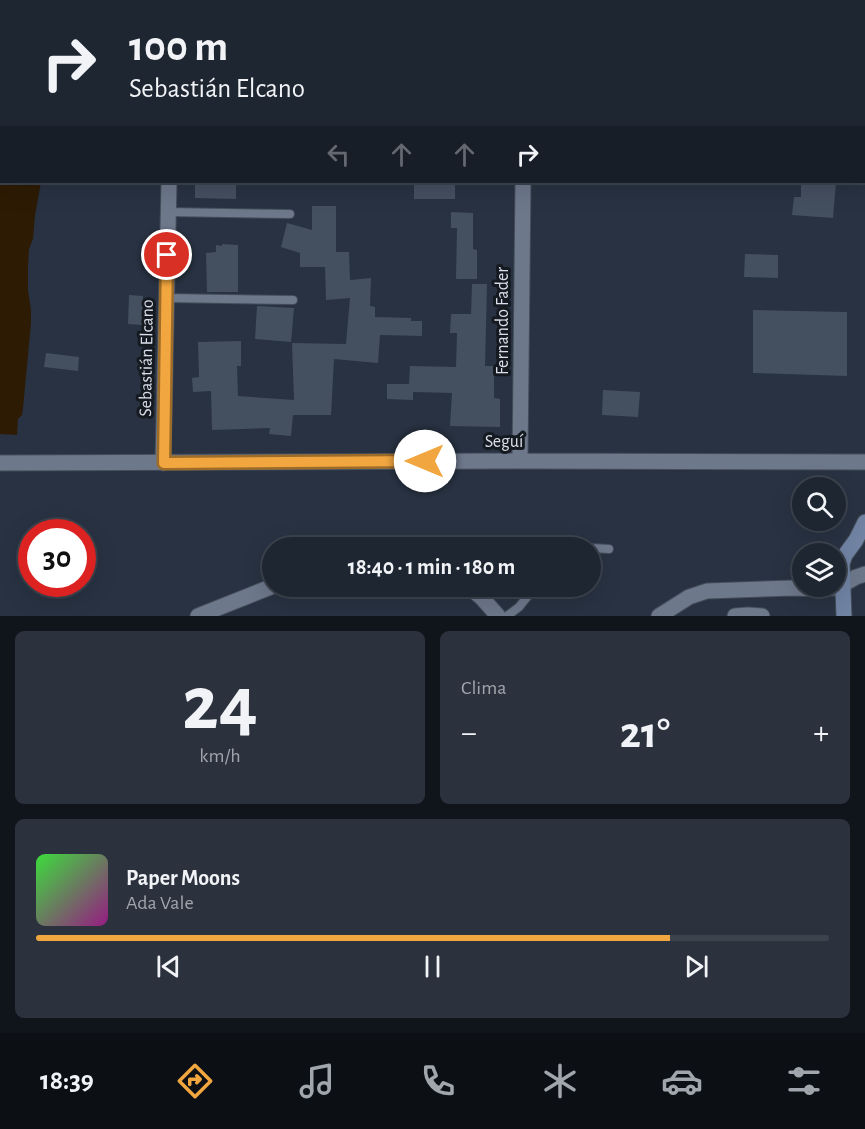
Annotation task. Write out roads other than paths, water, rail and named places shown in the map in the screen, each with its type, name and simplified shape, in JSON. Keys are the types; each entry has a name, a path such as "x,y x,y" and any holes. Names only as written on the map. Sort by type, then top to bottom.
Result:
{"main road":[{"path":"846,552 856,540 865,522"},
{"path":"843,597 844,616"}],"street":[{"name":"Sebastián Elcano","path":"164,463 169,183"},
{"name":"Fernando Fader","path":"520,461 523,183"},
{"name":"Seguí","path":"0,463 865,462"},
{"path":"846,583 865,574"},
{"path":"659,616 682,610 689,597 707,591 792,585"},
{"path":"198,616 262,590"},
{"path":"481,597 498,616"},
{"path":"735,616 762,616"}],"lane":[{"path":"168,212 290,214"},
{"path":"166,298 293,300"},
{"path":"601,549 609,549"},
{"path":"507,616 527,597"}]}
